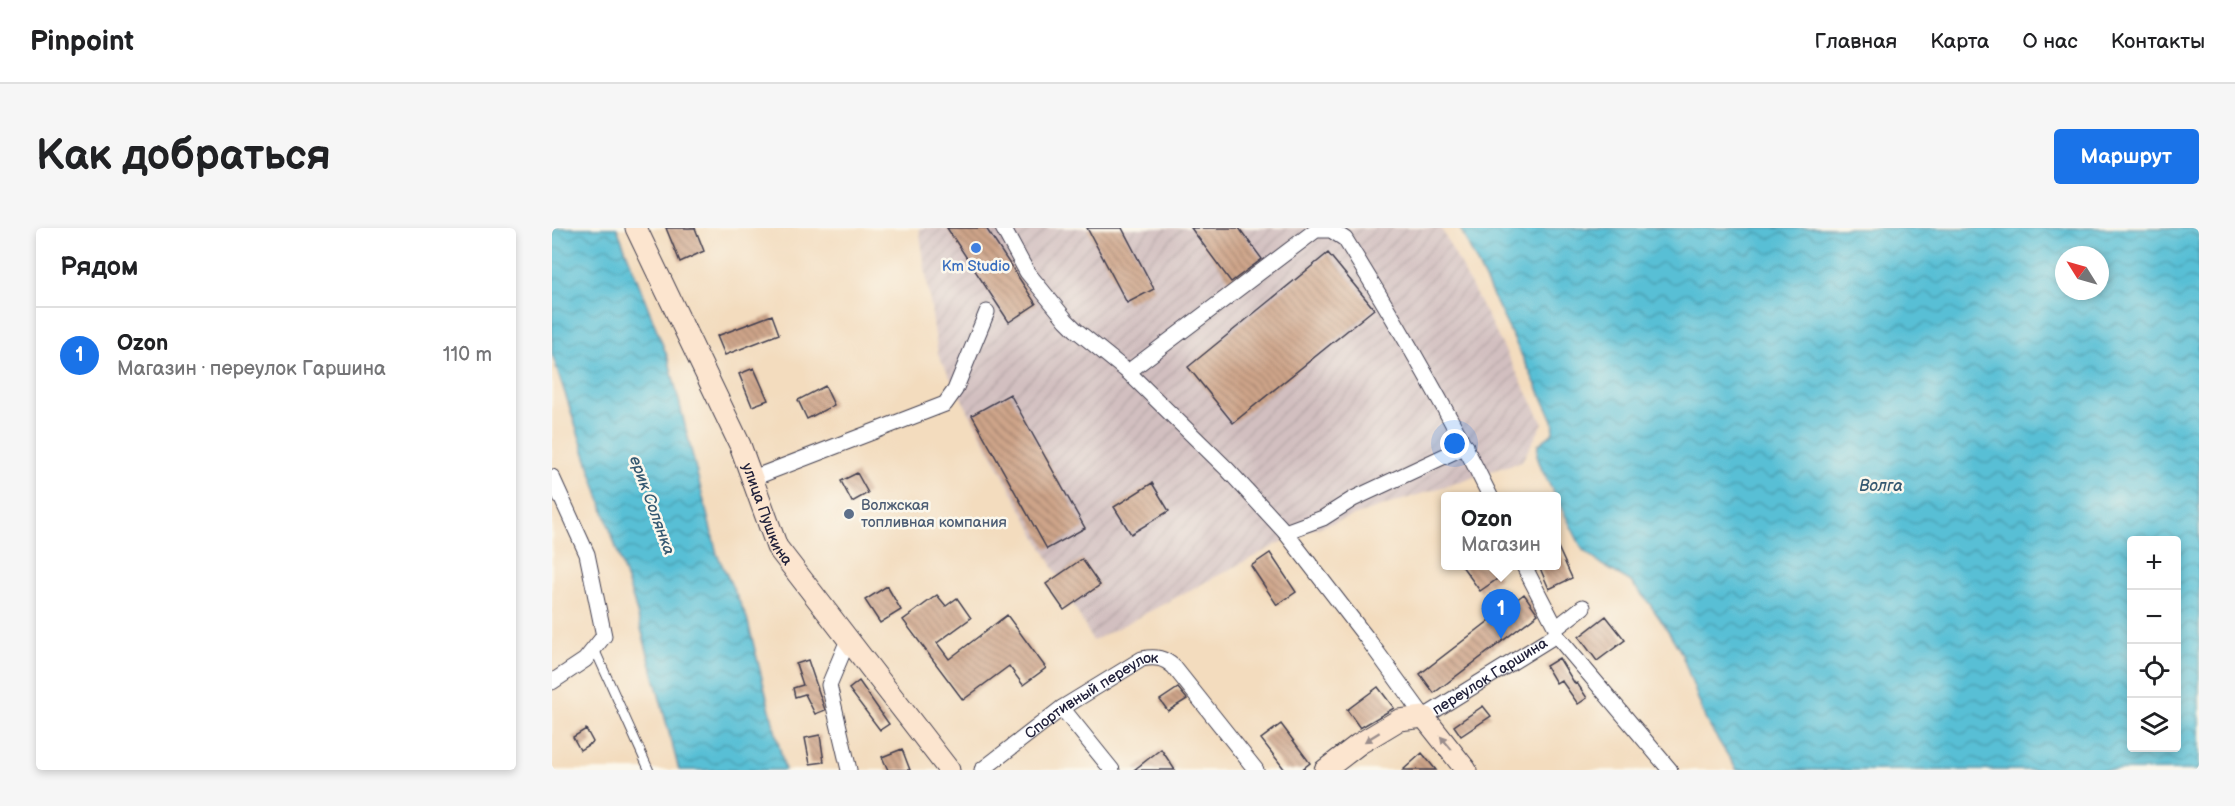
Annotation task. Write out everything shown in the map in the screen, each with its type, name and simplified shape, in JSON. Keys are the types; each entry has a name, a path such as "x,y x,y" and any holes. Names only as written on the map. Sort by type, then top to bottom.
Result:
{"main road":[{"name":"улица Пушкина","path":"636,228 740,445 777,547 948,770"},
{"name":"переулок Гаршина","path":"1325,770 1359,744 1399,720 1424,717"},
{"path":"1424,717 1466,770"}],"street":[{"path":"1003,228 1027,272 1066,320 1128,372 1227,469 1285,532 1424,717"},
{"path":"1128,372 1316,230 1331,230 1345,239 1401,330 1466,446 1488,492"},
{"path":"753,478 945,404 955,390 987,312"},
{"path":"1285,532 1323,518 1353,499 1466,446"},
{"path":"552,477 587,554 604,636 585,660 552,682"},
{"path":"1526,570 1556,632 1670,770"},
{"name":"переулок Гаршина","path":"1424,717 1556,632 1583,607"},
{"path":"848,640 829,685 849,770"},
{"name":"Спортивный переулок","path":"982,770 1062,708 1142,659 1160,658 1174,667 1256,770"},
{"path":"1062,708 1112,770"}],"lane":[{"path":"594,647 649,770"}],"shaded area":[{"path":"919,228 1441,228 1543,423 1522,461 1295,535 1093,641 938,355"}],"water":[{"name":"ерик Солянка","path":"552,228 617,228 669,361 717,554 747,618 785,770 679,770 634,602 552,354"},
{"name":"Волга","path":"1460,228 2199,228 2199,770 1737,770 1706,721 1681,652 1649,603 1630,581 1602,565 1583,550 1561,507 1561,492 1553,492 1537,456 1538,445 1551,435 1553,420"}],"building":[{"path":"666,228 695,228 704,251 680,262"},
{"path":"947,228 986,228 1036,304 1009,322"},
{"path":"1087,228 1122,228 1154,289 1127,303"},
{"path":"1191,228 1239,228 1262,259 1231,282"},
{"path":"1328,253 1374,309 1233,423 1188,367"},
{"path":"772,315 779,334 725,355 717,336"},
{"path":"754,368 768,400 752,406 739,374"},
{"path":"825,386 834,405 807,419 798,400"},
{"path":"1010,394 1085,528 1047,549 972,415"},
{"path":"857,473 868,493 852,502 841,481"},
{"path":"1152,483 1169,511 1131,534 1114,507"},
{"path":"1270,553 1296,592 1277,605 1251,566"},
{"path":"1561,554 1572,578 1549,589 1541,570 1561,570"},
{"path":"1082,559 1100,585 1064,610 1046,584"},
{"path":"1465,570 1496,570 1500,577 1480,591"},
{"path":"887,586 901,610 880,623 865,600"},
{"path":"1524,594 1538,614 1434,693 1420,674"},
{"path":"937,595 946,606 957,598 971,618 937,643 949,659 1007,615 1046,668 1023,685 1009,666 963,700 903,620"},
{"path":"1606,616 1625,640 1597,661 1579,637"},
{"path":"1559,658 1575,684 1577,683 1587,698 1578,704 1561,680 1556,683 1546,666"},
{"path":"808,660 825,710 815,714 805,694 795,697 793,688 803,685 796,664"},
{"path":"859,681 889,724 880,730 849,689"},
{"path":"1378,687 1394,708 1360,728 1347,710"},
{"path":"1178,688 1187,699 1168,711 1160,700"},
{"path":"1483,706 1491,716 1461,736 1454,726"},
{"path":"1281,724 1310,763 1301,770 1285,770 1261,739"},
{"path":"586,729 593,742 580,750 573,737"},
{"path":"820,735 824,762 810,764 805,738"},
{"path":"902,749 910,770 888,770 882,757"},
{"path":"1161,749 1175,770 1134,770"},
{"path":"1422,753 1436,770 1403,770"}],"place":[{"name":"Кm Studio","path":"976,248"},
{"name":"Волжская топливная компания","path":"849,514"},
{"name":"Ozon","path":"1501,639"}]}
